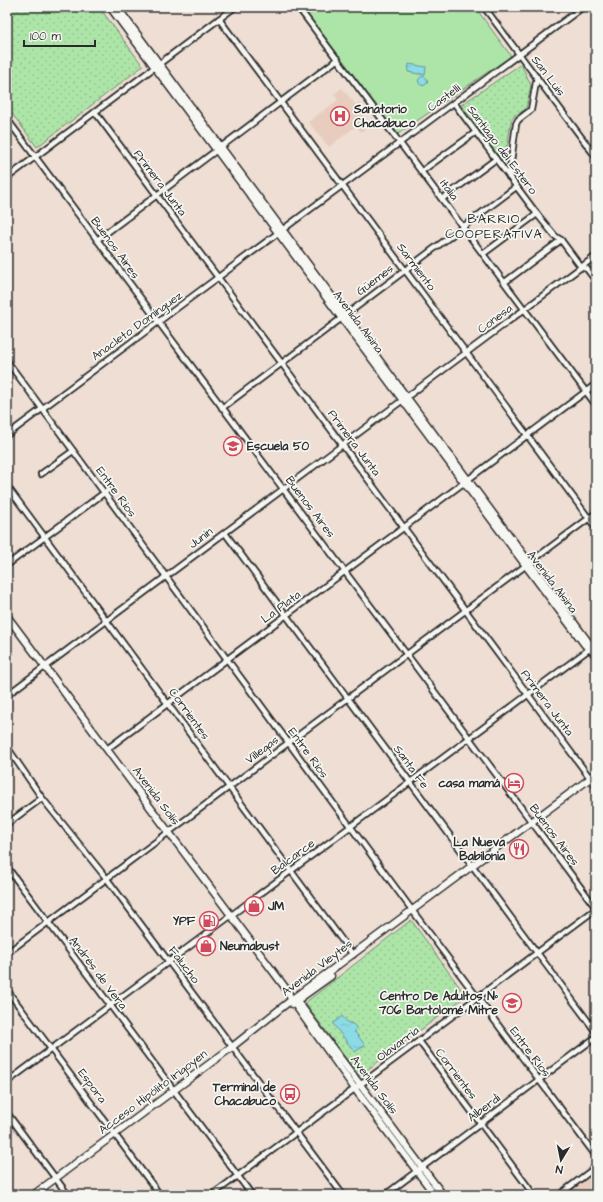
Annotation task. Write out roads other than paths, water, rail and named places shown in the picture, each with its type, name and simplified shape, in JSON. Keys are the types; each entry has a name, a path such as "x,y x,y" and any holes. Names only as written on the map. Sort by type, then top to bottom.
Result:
{"street":[{"name":"Avenida Alsina","path":"110,7 157,65"},
{"name":"Avenida Alsina","path":"116,7 218,148 528,564 585,646 590,648 596,656"},
{"path":"7,178 235,7"},
{"name":"Italia","path":"298,7 505,282 596,406"},
{"name":"San Luis","path":"484,7 596,156"},
{"name":"Castelli","path":"281,232 583,7"},
{"name":"Sarmiento","path":"219,19 596,528"},
{"path":"97,240 280,101 338,59"},
{"path":"509,177 516,124 518,120 531,110 537,77"},
{"name":"Santiago del Estero","path":"454,103 537,214 555,236 562,240 581,267 587,269 596,281"},
{"name":"Primera Junta","path":"95,112 594,781"},
{"name":"Buenos Aires","path":"7,119 596,908"},
{"path":"422,171 476,132"},
{"path":"442,199 496,159"},
{"name":"Güemes","path":"222,408 516,187"},
{"path":"483,254 537,214"},
{"name":"Anacleto Domínguez","path":"7,435 281,232"},
{"path":"505,282 562,240"},
{"name":"Conesa","path":"405,399 596,256"},
{"name":"Entre Ríos","path":"7,361 73,451 106,491 166,577 288,743 596,1156"},
{"name":"La Plata","path":"107,749 596,384"},
{"name":"Junín","path":"7,695 283,488 405,399"},
{"path":"41,474 73,451"},
{"name":"Corrientes","path":"7,486 353,955"},
{"path":"7,565 106,491"},
{"name":"Villegas","path":"7,953 596,513"},
{"name":"Santa Fe","path":"225,533 596,1032"},
{"name":"Avenida Solís","path":"7,616 232,915 357,1087 419,1169 435,1195"},
{"name":"Balcarce","path":"7,1082 596,644"},
{"name":"Falucho","path":"7,747 42,798 107,879 343,1195"},
{"name":"Avenida Vieytes","path":"284,1006 532,823 594,781 596,774"},
{"path":"7,824 42,798"},
{"name":"Andrés de Vera","path":"7,867 252,1195"},
{"name":"Olavarría","path":"212,1195 596,908"},
{"name":"Avenida Vieytes","path":"294,1000 413,912"},
{"name":"Espora","path":"7,990 160,1195"},
{"name":"Acceso Hipólito Irigoyen","path":"33,1195 232,1047 284,1006"},
{"name":"Alberdi","path":"385,1195 596,1037"},
{"name":"Corrientes","path":"419,1041 534,1195"},
{"path":"7,1112 68,1195"},
{"path":"559,1195 596,1167"},
{"name":"Avenida Solís","path":"419,1169 443,1195"}],"water":[{"path":"409,64 426,67 425,75 408,72"},
{"path":"421,77 425,77 427,81 425,85 421,85 419,83 419,79"},
{"path":"342,1016 348,1023 353,1024 356,1027 355,1032 365,1045 355,1052 333,1024"}],"place":[{"name":"Sanatorio Chacabuco","path":"340,116"},
{"name":"Escuela 50","path":"233,446"},
{"name":"casa mamá","path":"514,783"},
{"name":"La Nueva Babilonia","path":"519,849"},
{"name":"JM","path":"254,906"},
{"name":"YPF","path":"209,921"},
{"name":"Neumabust","path":"206,946"},
{"name":"Centro De Adultos Nº 706 Bartolomé Mitre","path":"512,1003"},
{"name":"Terminal de Chacabuco","path":"290,1094"}],"district":[{"name":"BARRIO COOPERATIVA","path":"494,226"}]}
